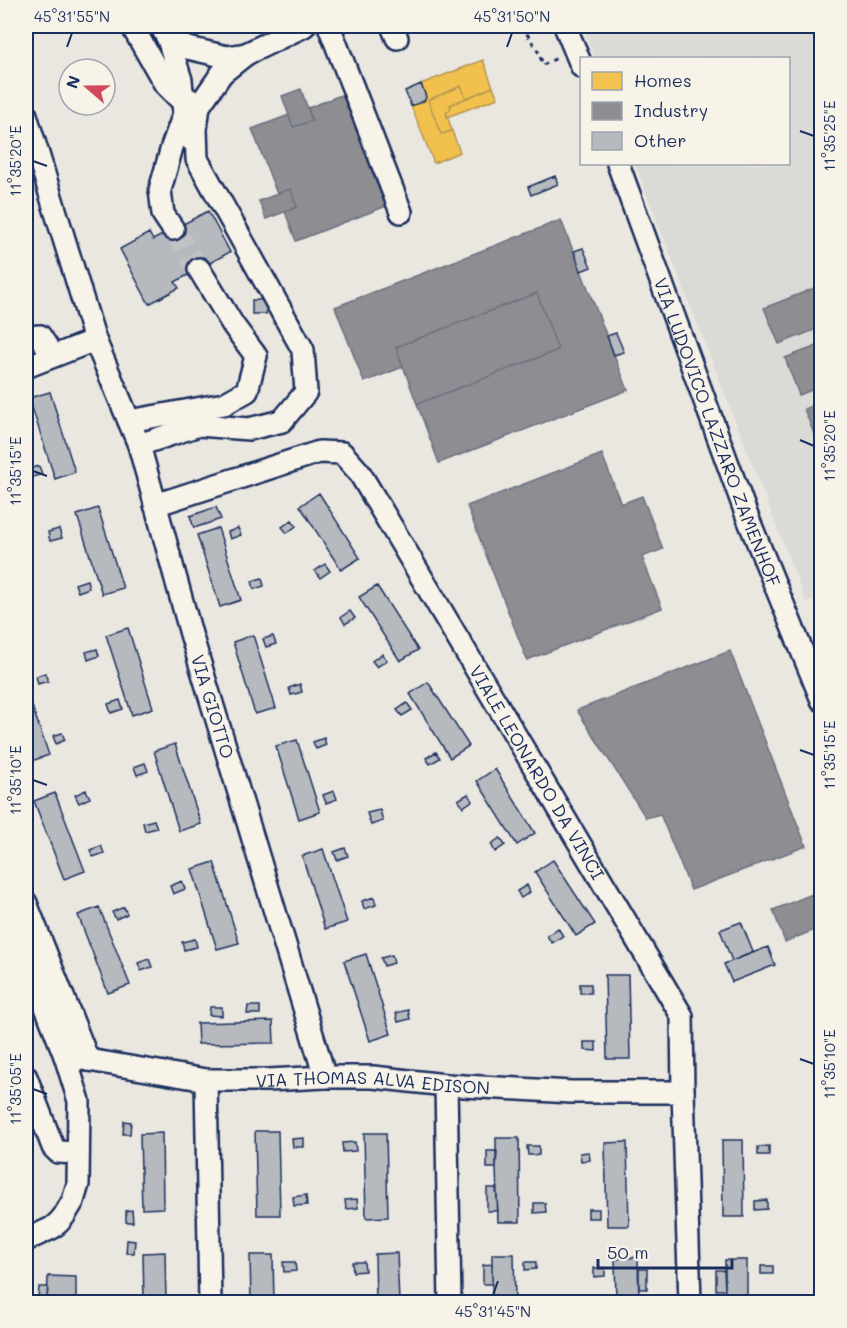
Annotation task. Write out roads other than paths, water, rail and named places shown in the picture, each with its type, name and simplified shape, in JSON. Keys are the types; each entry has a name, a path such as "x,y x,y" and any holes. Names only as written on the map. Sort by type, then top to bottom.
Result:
{"street":[{"path":"132,26 165,84 183,108"},
{"path":"197,159 195,129 200,106 222,73 246,54 304,26"},
{"path":"328,26 401,212"},
{"path":"565,26 578,58"},
{"path":"139,445 199,425 249,429 282,421 306,392 303,350 197,159 183,108 181,80 164,32"},
{"path":"164,32 188,48 227,57 246,54"},
{"path":"173,229 163,214 160,190 183,108 209,91"},
{"name":"VIA GIOTTO","path":"26,115 95,340 139,445 190,634 325,1077"},
{"name":"VIA LUDOVICO LAZZARO ZAMENHOF","path":"618,165 747,516 822,700"},
{"path":"129,421 224,404 248,391 256,356 233,325 199,269"},
{"path":"26,337 40,336 53,356"},
{"path":"26,367 95,340"},
{"name":"VIALE LEONARDO DA VINCI","path":"155,505 319,452 342,453 359,472 682,1016 690,1302"},
{"path":"26,903 88,1060"},
{"path":"26,1240 59,1222 69,1209 76,1193 79,1101 65,1056 27,964"},
{"name":"VIA THOMAS ALVA EDISON","path":"65,1056 206,1080 373,1077 446,1085 571,1092 683,1092"},
{"path":"26,1077 53,1147 58,1152 78,1153"},
{"path":"206,1080 210,1302"},
{"path":"446,1085 450,1302"}],"tunnel":[{"path":"173,229 199,269"}]}
